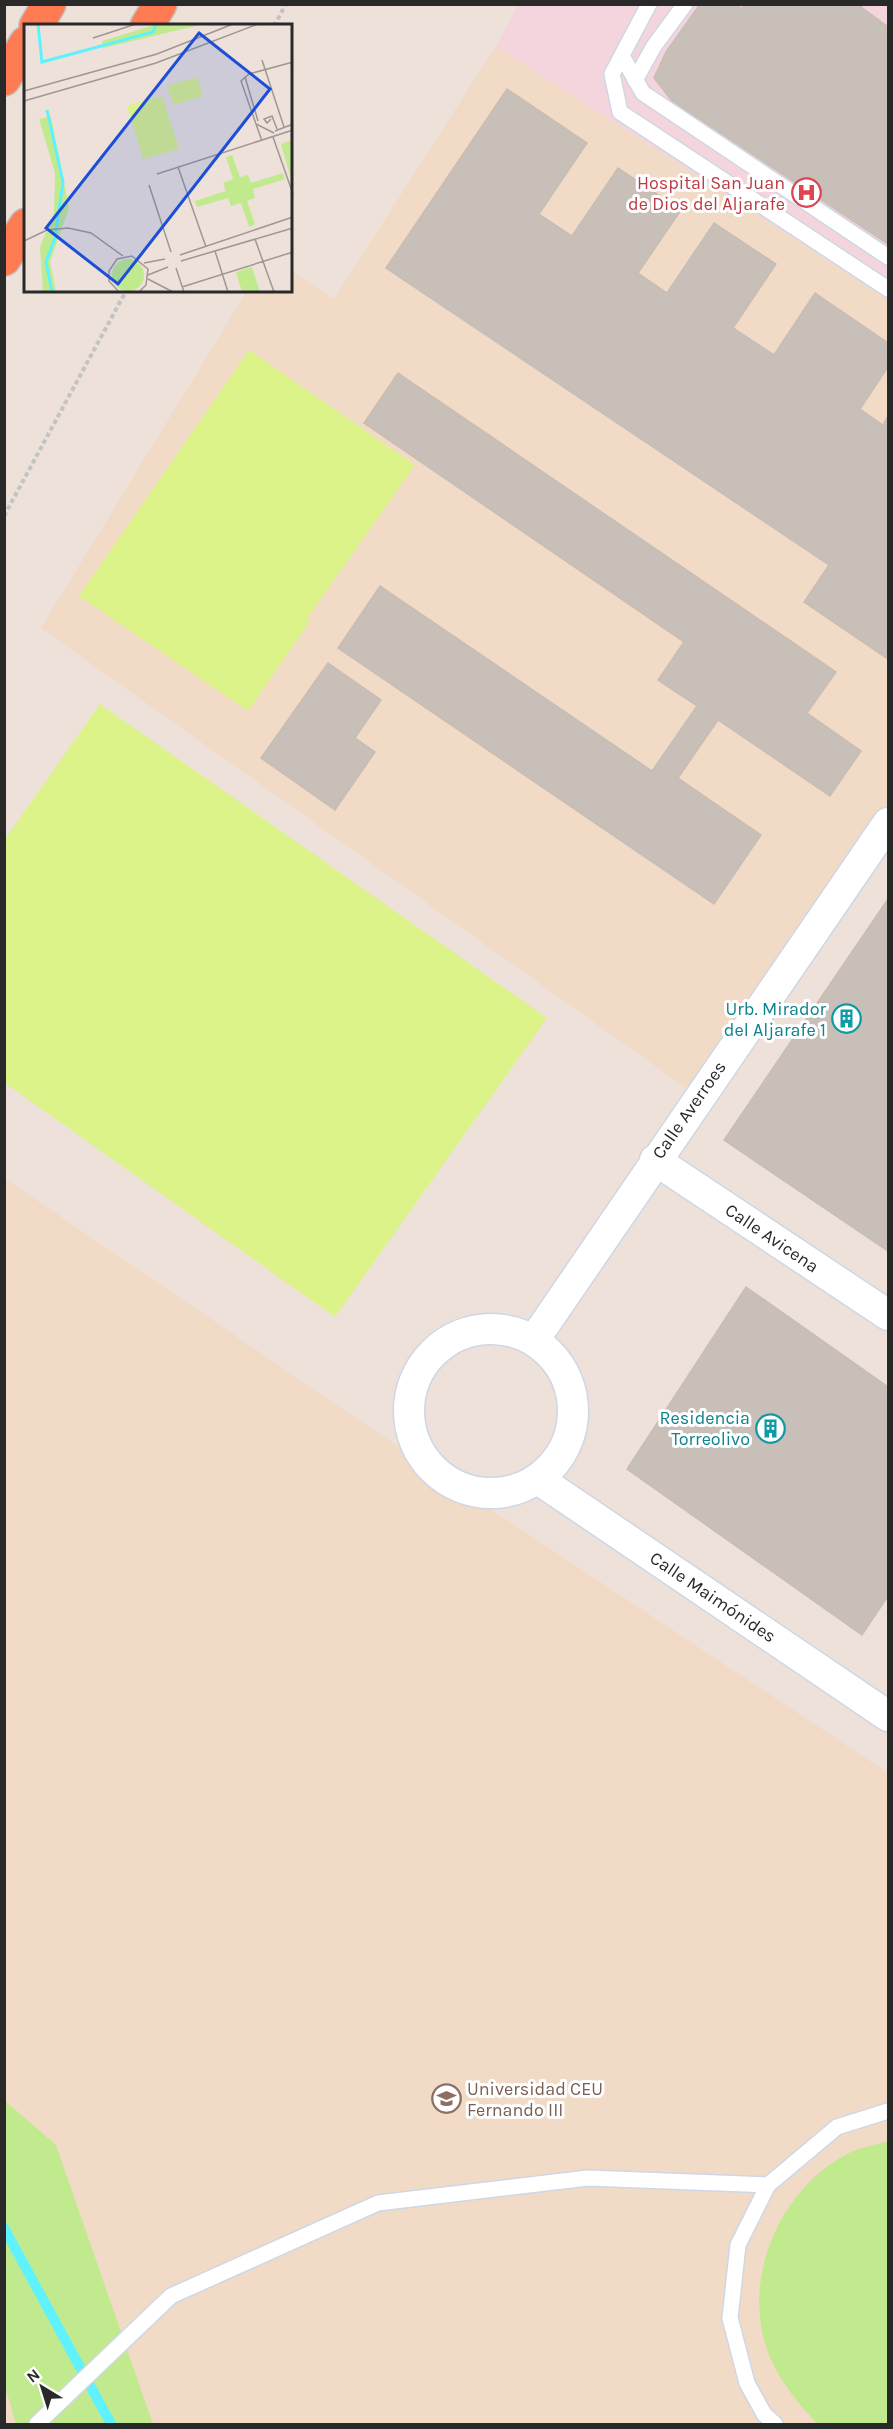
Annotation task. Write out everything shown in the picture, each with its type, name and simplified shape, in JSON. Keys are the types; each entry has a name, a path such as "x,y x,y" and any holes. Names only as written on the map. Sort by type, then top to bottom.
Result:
{"highway":[{"path":"37,24 49,4"},
{"path":"148,24 160,4"},
{"path":"4,79 24,47"},
{"path":"4,259 24,228"}],"street":[{"name":"Calle Averroes","path":"534,1340 655,1160 888,823"},
{"name":"Calle Avicena","path":"655,1160 888,1315"},
{"path":"479,1329 507,1330 534,1340 558,1362 570,1388 573,1404 571,1432 559,1458 538,1479 518,1489 489,1494 454,1485 425,1462 411,1437 408,1416 411,1387 429,1356 451,1338 479,1329"},
{"name":"Calle Maimónides","path":"538,1479 888,1716"}],"lane":[{"path":"649,4 612,74 620,112 888,289"},
{"path":"635,80 654,46 685,4"},
{"path":"622,56 643,93 888,257"},
{"path":"775,2424 765,2414 747,2383 730,2318 738,2245 768,2185 837,2127 888,2111"},
{"path":"37,2424 171,2295 378,2203 588,2178 768,2185"}],"path":[{"path":"275,24 286,4"},
{"path":"4,516 125,292"}],"shaded area":[{"name":"Hospital San Juan de Dios del Aljarafe","path":"518,5 888,5 888,299 496,46"},
{"path":"496,46 888,299 888,803 689,1090 41,628 246,292 292,292 292,272 334,299"},
{"name":"Universidad CEU Fernando III","path":"4,1178 465,1492 888,1773 888,2424 5,2424"}],"green space":[{"path":"249,350 415,465 306,620 310,621 248,711 79,596"},
{"path":"100,704 547,1018 335,1317 5,1083 5,839"},
{"path":"4,2100 56,2145 153,2424 16,2424 4,2383"},
{"path":"888,2141 888,2424 818,2424 784,2384 767,2349 759,2310 760,2283 766,2257 775,2232 788,2209 804,2188 823,2170 845,2155"}],"building":[{"path":"700,4 732,4 741,8 747,4 857,4 888,27 888,244 672,101 654,78 666,52"},
{"path":"507,89 587,143 539,214 572,236 618,168 681,210 638,273 667,293 714,223 776,264 733,328 774,355 815,293 888,343 888,367 860,409 883,425 888,416 888,659 804,602 829,565 386,268"},
{"path":"398,373 836,672 807,713 861,751 830,796 718,720 678,778 761,835 714,904 338,648 380,586 652,771 697,706 658,680 684,642 364,423"},
{"path":"328,663 381,700 355,738 375,752 335,810 261,758"},
{"name":"Urb. Mirador del Aljarafe 1","path":"888,899 888,1251 724,1140"},
{"name":"Residencia Torreolivo","path":"746,1287 888,1387 888,1596 862,1635 627,1469"}],"waterway":[{"path":"4,2228 111,2424"}],"place":[{"name":"Hospital San Juan de Dios del Aljarafe","path":"806,193"},
{"name":"Urb. Mirador del Aljarafe 1","path":"847,1019"},
{"name":"Residencia Torreolivo","path":"771,1428"},
{"name":"Universidad CEU Fernando III","path":"446,2099"}]}
